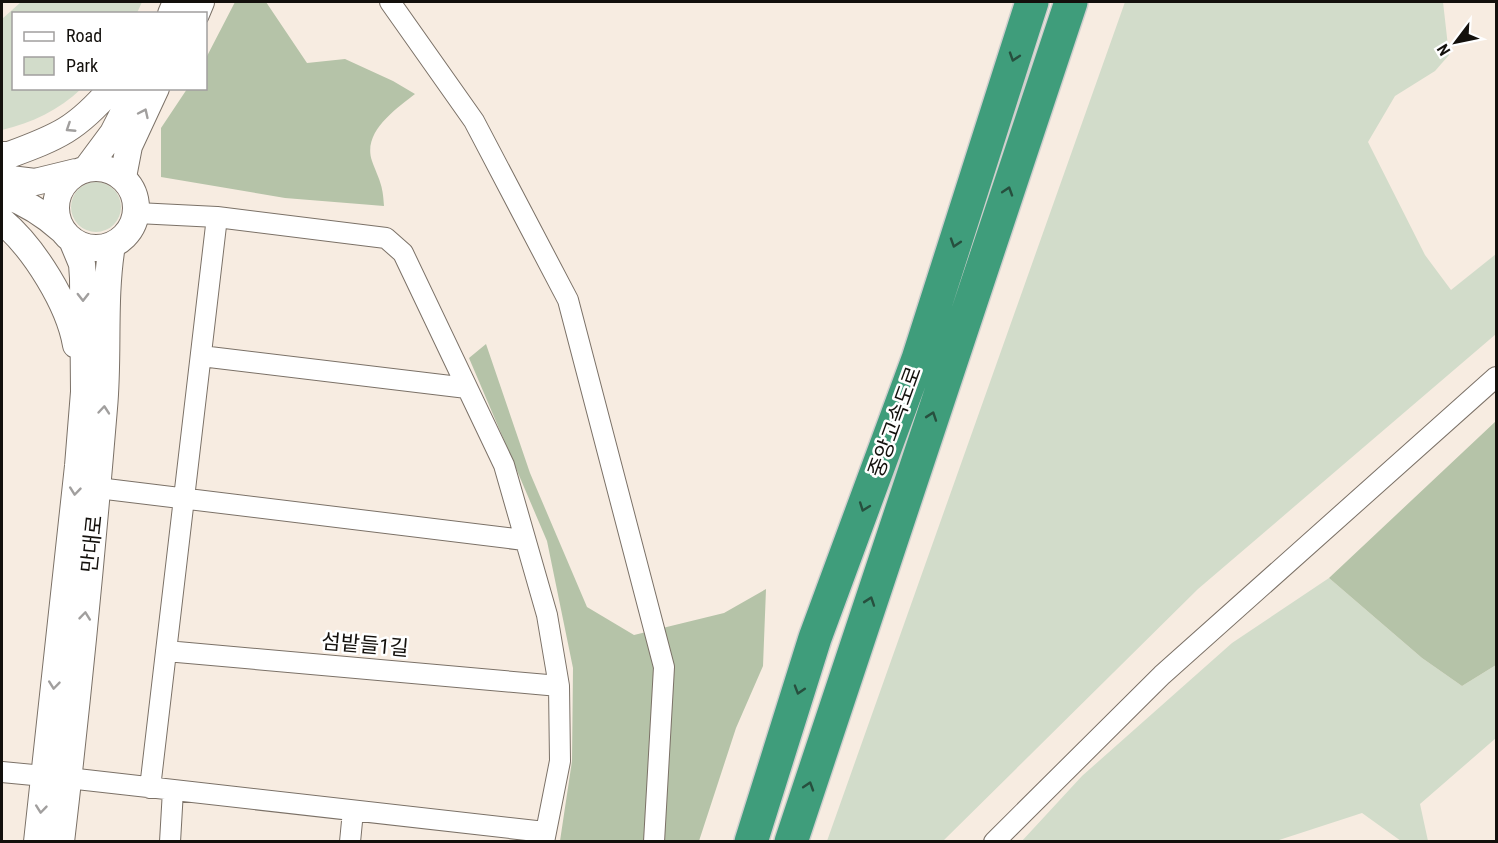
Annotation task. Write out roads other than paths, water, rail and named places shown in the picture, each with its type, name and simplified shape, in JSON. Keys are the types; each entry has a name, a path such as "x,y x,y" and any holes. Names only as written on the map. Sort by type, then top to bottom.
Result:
{"highway":[{"name":"중앙고속도로","path":"751,842 815,638 918,359 1032,2"},
{"name":"중앙고속도로","path":"791,842 1071,2"}],"street":[{"path":"390,2 474,121 568,300 664,667 654,842"},
{"path":"2,155 9,155 55,138 88,116 110,90"},
{"path":"37,842 56,777 84,392 82,264 57,217 56,204 66,181 81,170 113,133 135,90"},
{"path":"123,177 129,146 155,90"},
{"path":"2,178 35,182 81,170 112,170 123,177 136,199 137,213 132,227 124,238 112,245 91,248 67,235 43,213 20,200 2,194"},
{"path":"2,772 353,811 544,837 560,761 559,686 547,615 504,465 403,253 386,238 217,217 137,213"},
{"path":"150,788 217,217"},
{"path":"2,221 39,263 60,301 73,331 84,392"},
{"name":"만대로","path":"61,842 56,777 98,488 107,373 107,274 112,245"},
{"path":"201,356 466,388"},
{"path":"994,842 1162,675 1497,377"},
{"path":"98,488 524,540"},
{"name":"섬밭들1길","path":"166,651 559,686"},
{"path":"170,842 173,790"},
{"path":"350,842 353,811"}]}
